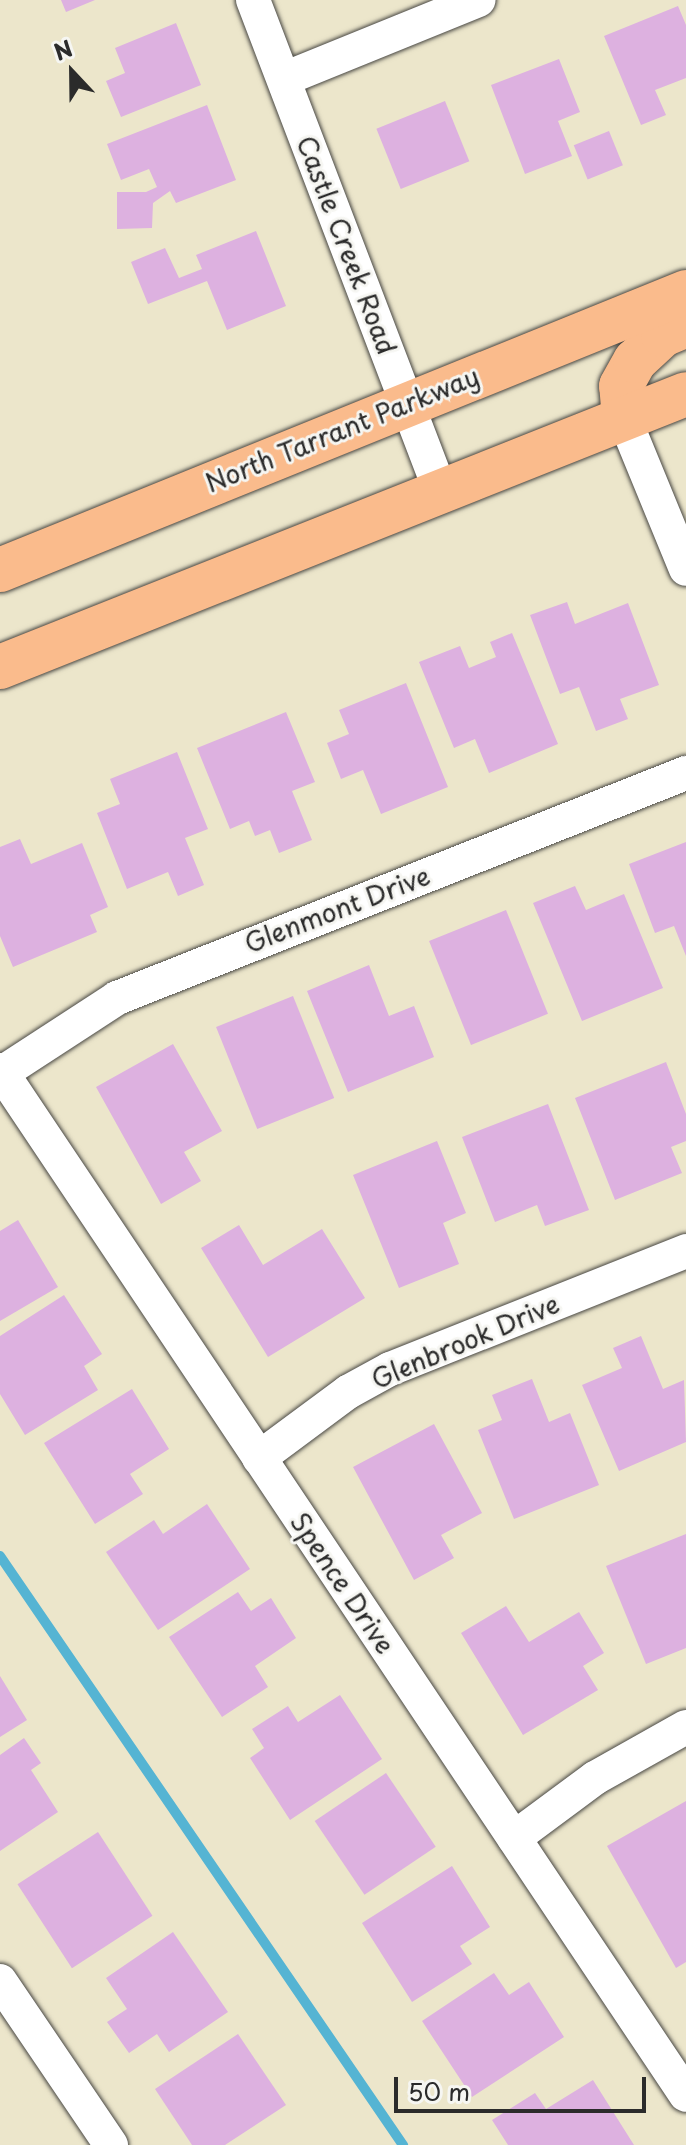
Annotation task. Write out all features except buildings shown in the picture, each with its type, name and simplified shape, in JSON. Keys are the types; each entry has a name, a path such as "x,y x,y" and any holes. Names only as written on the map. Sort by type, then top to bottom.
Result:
{"main road":[{"name":"North Tarrant Parkway","path":"0,570 406,401 686,292"},
{"path":"624,418 621,386 635,361 663,335 686,325"},
{"path":"0,667 686,394"}],"street":[{"name":"Castle Creek Road","path":"253,0 440,490"},
{"path":"284,79 479,0"},
{"path":"624,418 686,569"},
{"name":"Glenmont Drive","path":"1,1072 117,998 686,773"},
{"name":"Spence Drive","path":"1,1072 686,2095"},
{"name":"Glenbrook Drive","path":"259,1458 348,1392 390,1369 686,1251"},
{"path":"514,1838 595,1778 686,1727"},
{"path":"0,1981 111,2145"}],"waterway":[{"path":"0,1556 403,2145"}]}
